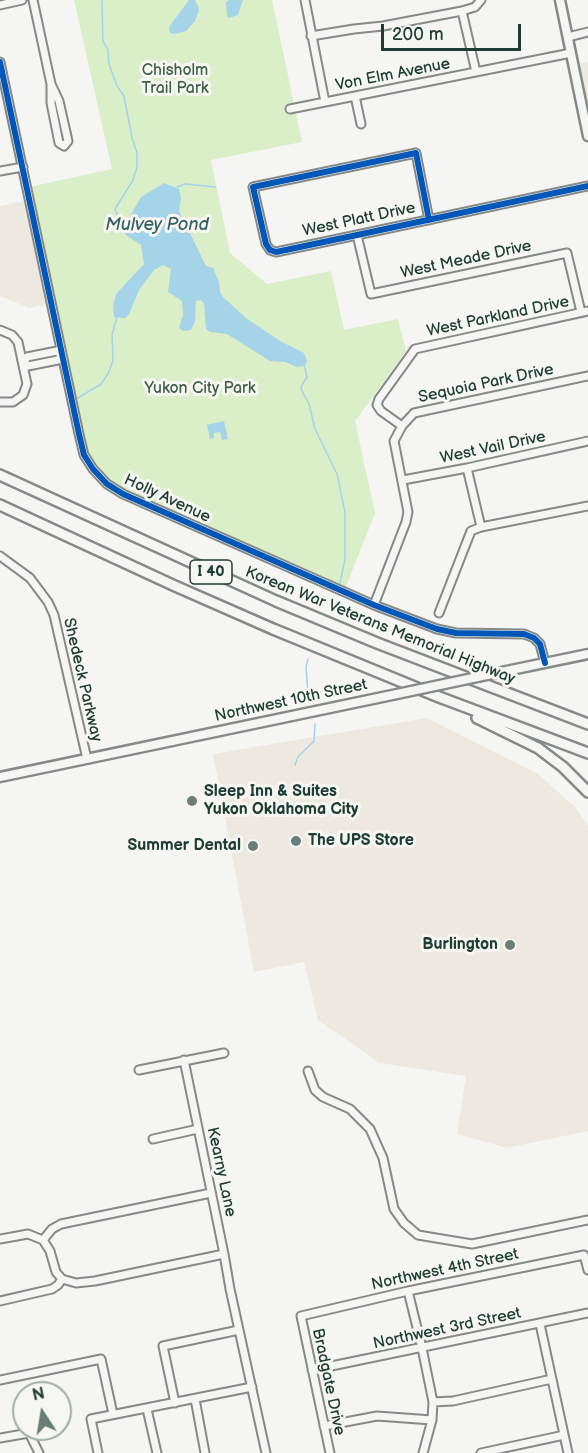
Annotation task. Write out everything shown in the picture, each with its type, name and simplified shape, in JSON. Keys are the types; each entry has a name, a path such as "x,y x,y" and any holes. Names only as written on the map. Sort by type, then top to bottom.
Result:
{"highway":[{"name":"Korean War Veterans Memorial Highway","path":"0,475 286,605 387,647 588,724"},
{"name":"I 40","path":"0,505 225,608 439,697 588,753"},
{"path":"439,697 460,710 538,748 563,766 588,792"}],"main road":[{"path":"560,0 588,135"},
{"name":"Northwest 10th Street","path":"0,777 588,654"}],"street":[{"path":"0,4 22,0"},
{"path":"33,0 51,84 51,103 59,143 64,146 68,141 59,101 51,84"},
{"path":"305,0 325,102"},
{"path":"311,36 354,28 383,26 462,11 475,7 481,0"},
{"path":"462,11 476,72"},
{"path":"568,37 588,32"},
{"name":"Von Elm Avenue","path":"290,109 571,53"},
{"name":"Holly Avenue","path":"0,62 4,101 23,167 84,455 93,470 107,484 123,494 374,605 437,629 456,633 524,634 534,638 540,644 545,663"},
{"path":"355,96 361,124"},
{"name":"West Platt Drive","path":"429,219 416,153 253,187 266,244 270,250 276,252 588,186"},
{"path":"0,171 23,167"},
{"name":"West Meade Drive","path":"357,235 371,294 567,253 584,311"},
{"name":"West Parkland Drive","path":"402,426 381,411 377,405 415,349 584,311"},
{"path":"0,330 12,335 18,342 27,384 22,395 13,402 0,402"},
{"path":"24,362 27,357 57,351 62,355"},
{"name":"Sequoia Park Drive","path":"402,426 414,412 588,376"},
{"path":"374,605 408,512 394,441 402,426"},
{"name":"West Vail Drive","path":"403,480 588,441"},
{"path":"467,468 480,527"},
{"path":"439,613 471,531 480,527 588,506"},
{"name":"Shedeck Parkway","path":"0,556 30,578 48,602 54,615 87,759"},
{"path":"139,1070 224,1053"},
{"name":"Kearny Lane","path":"184,1060 266,1453"},
{"path":"308,1071 315,1090 323,1097 350,1109 370,1129 383,1158 394,1209 404,1224 418,1235 472,1244 588,1221"},
{"path":"153,1139 198,1129"},
{"path":"43,1240 52,1229 61,1224 212,1193"},
{"path":"0,1239 28,1234 43,1240 50,1251 56,1272 62,1279 76,1283 224,1254"},
{"name":"Northwest 4th Street","path":"301,1316 408,1291 584,1255 588,1268"},
{"path":"0,1301 52,1289 62,1279"},
{"path":"408,1291 433,1402 432,1420 424,1453"},
{"name":"Northwest 3rd Street","path":"312,1370 588,1313"},
{"name":"Bradgate Drive","path":"301,1316 330,1453"},
{"path":"540,1324 568,1453"},
{"path":"175,1403 163,1346 239,1330"},
{"path":"0,1380 101,1359 113,1414"},
{"path":"433,1402 453,1401 552,1379"},
{"path":"98,1453 91,1419 252,1387"},
{"path":"195,1399 205,1453"},
{"path":"147,1409 157,1453"},
{"path":"324,1426 377,1416 432,1420"},
{"path":"0,1438 29,1433 39,1453"},
{"path":"481,1453 509,1450 564,1435"}],"shaded area":[{"path":"588,62 588,105 579,64"},
{"path":"25,201 48,304 29,308 0,296 0,206"},
{"path":"427,718 538,774 575,807 588,826 588,1131 507,1148 457,1134 466,1076 380,1063 318,1020 304,962 254,972 213,754"}],"green space":[{"name":"Yukon City Park","path":"74,0 272,0 302,142 211,160 230,253 267,284 331,271 344,330 398,319 406,351 355,421 375,513 345,589 117,487 104,477 86,450 29,187 112,169"}],"water":[{"path":"189,0 195,0 198,6 199,11 195,21 186,31 170,33 169,27"},
{"path":"243,0 238,15 229,18 226,2"},
{"name":"Mulvey Pond","path":"164,183 179,189 181,198 179,211 206,266 213,268 223,297 246,318 280,341 304,353 307,361 304,366 297,367 285,362 270,361 227,334 210,332 206,329 204,304 201,300 196,301 195,322 191,330 183,331 179,328 183,315 182,301 168,292 171,269 163,265 154,270 139,290 129,314 125,318 114,317 113,306 116,294 144,264 141,245 127,236 123,231 124,227 141,197"},
{"path":"224,421 228,439 222,440 220,432 214,433 214,438 210,439 207,425"}],"waterway":[{"path":"102,0 103,41 108,50 109,64 117,86 124,96 137,153 137,167 133,180 115,209 119,219 128,224"},
{"path":"177,187 185,184 215,187"},
{"path":"78,398 101,384 109,372 113,360 112,335 117,317"},
{"path":"304,364 307,377 301,387 302,391 309,404 315,429 337,474 345,512 345,559 340,583"},
{"path":"330,606 334,597"},
{"path":"308,659 306,667 308,694"},
{"path":"295,765 298,757 314,741 315,724"}],"cycle path":[{"path":"0,62 79,434 84,455 93,469 107,484 123,494 374,605 437,629 456,633 524,634 534,638 540,644 545,663"},
{"path":"429,220 416,153 253,187 266,244 270,250 276,252 357,235 588,186"}],"place":[{"name":"Sleep Inn & Suites Yukon Oklahoma City","path":"192,801"},
{"name":"The UPS Store","path":"296,841"},
{"name":"Summer Dental","path":"253,846"},
{"name":"Burlington","path":"510,945"}],"park label":[{"name":"Chisholm Trail Park","path":"175,80"}]}
